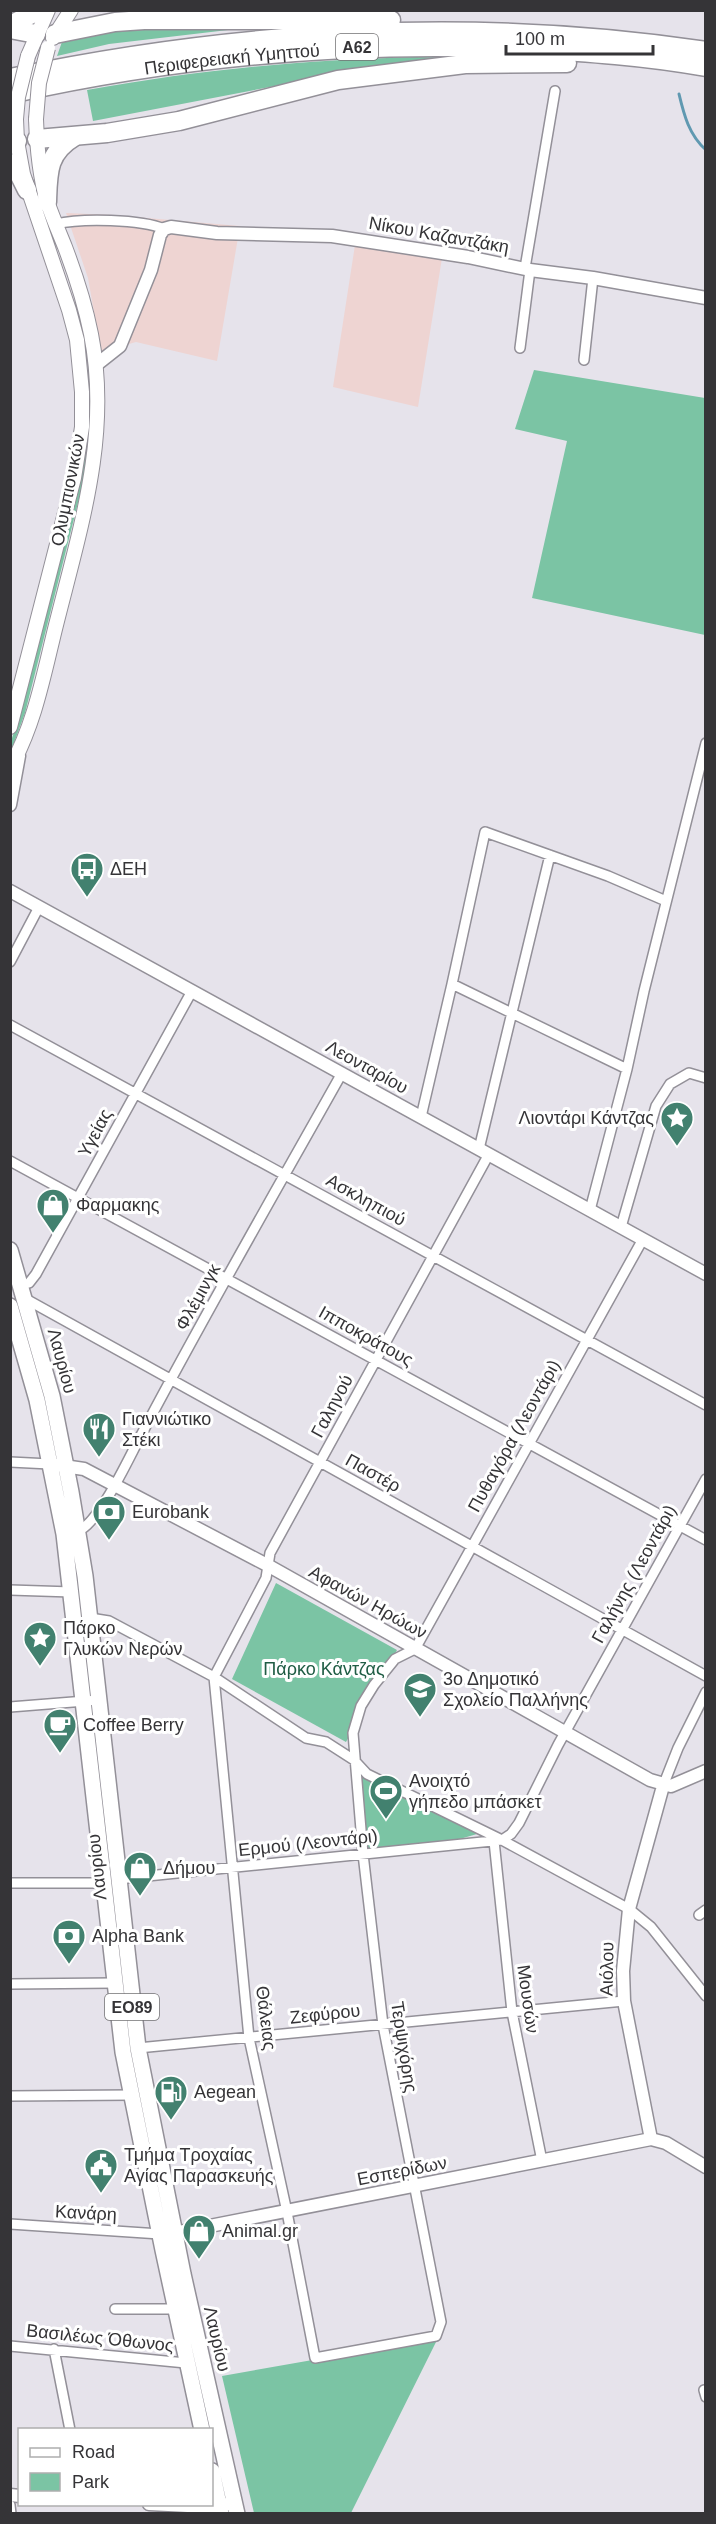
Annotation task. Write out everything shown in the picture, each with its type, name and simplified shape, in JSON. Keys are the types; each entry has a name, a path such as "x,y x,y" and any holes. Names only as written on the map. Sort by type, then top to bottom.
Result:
{"highway":[{"path":"10,27 40,10"},
{"path":"91,10 99,19 115,22 261,19 450,21 506,23 599,38"},
{"path":"10,27 45,39 115,22"},
{"name":"Περιφερειακή Υμηττού","path":"10,78 161,50 347,33 443,30 519,32 599,38 705,51"},
{"name":"Περιφερειακή Υμηττού","path":"10,94 159,65 249,54 349,47 470,46 584,52 705,67"},
{"path":"23,140 74,137 179,122 338,80 465,64 618,64 705,74"},
{"path":"47,202 48,176 54,155 63,144 74,137"},
{"path":"10,164 17,170 27,190"}],"main road":[{"name":"Ολυμπιονικών","path":"10,727 74,478 82,428 82,392 77,340 69,310 27,190 23,140 36,120 48,10"},
{"name":"Ολυμπιονικών","path":"45,39 71,10"},
{"path":"23,140 16,118 18,97 28,56 34,45 45,39"},
{"name":"Ολυμπιονικών","path":"10,768 20,752 42,680 91,482 98,429 96,365 85,306 23,140"},
{"name":"Λαυρίου","path":"10,1250 38,1400 78,1531 90,1618 91,1701 103,1883 114,1983 132,2095 167,2234 210,2428"},
{"name":"Λαυρίου","path":"58,1465 72,1592 118,1879 138,2048 167,2234 175,2309 202,2428"},
{"name":"Λαυρίου","path":"213,2441 228,2509"},
{"path":"213,2473 228,2509"}],"street":[{"path":"520,348 527,269 555,91"},
{"path":"56,224 74,220 109,221 156,225 164,229 148,279 120,346 96,365"},
{"name":"Νίκου Καζαντζάκη","path":"164,229 171,227 217,233 332,236 468,256 527,269 705,298"},
{"path":"584,360 593,278"},
{"path":"590,1210 627,1069 705,743"},
{"path":"10,805 20,752"},
{"path":"421,1117 485,832 666,901"},
{"name":"Γαληνού","path":"214,1677 266,1578 270,1552 434,1256 484,1152 511,1014 550,855"},
{"name":"Λεονταρίου","path":"10,891 705,1274"},
{"path":"10,962 39,907"},
{"path":"452,984 627,1069"},
{"name":"Υγείας","path":"18,1296 33,1279 192,991"},
{"name":"Ασκληπιού","path":"10,1025 705,1405"},
{"name":"Φλέμινγκ","path":"78,1531 90,1525 115,1485 170,1379 342,1073"},
{"path":"621,1227 656,1106 670,1084 689,1073 705,1078"},
{"name":"Ιπποκράτους","path":"10,1161 705,1540"},
{"name":"Πυθαγόρα (Λεοντάρι)","path":"415,1649 643,1239"},
{"name":"Παστέρ","path":"18,1296 705,1676"},
{"path":"10,1462 58,1465"},
{"name":"Αφανών Ηρώων","path":"58,1465 77,1466 269,1566 663,1786"},
{"name":"Γαλήνης (Λεοντάρι)","path":"498,1840 511,1834 519,1823 565,1733 705,1479"},
{"path":"10,1590 72,1592"},
{"path":"90,1618 109,1621 214,1677 306,1738 326,1742 354,1760 367,1774 629,1909 651,1928 705,1996"},
{"name":"Τερψιχόρης","path":"315,2358 436,2336 441,2322 383,2025 354,1760 353,1733 361,1706 374,1684 395,1659 415,1649"},
{"name":"Θάλειας","path":"214,1677 249,2038 287,2212 315,2358"},
{"path":"705,1692 678,1748 663,1786 671,1786 705,1771"},
{"path":"10,1707 91,1701"},
{"name":"Αιόλου","path":"651,2139 624,2001 623,1971 629,1909 663,1786"},
{"name":"Ερμού (Λεοντάρι)","path":"118,1879 498,1840"},
{"name":"Μουσών","path":"498,1840 512,2012 542,2161"},
{"path":"10,1883 103,1883"},
{"path":"10,1984 114,1983"},
{"name":"Ζεφύρου","path":"138,2048 624,2001"},
{"path":"10,2096 132,2095"},
{"path":"651,2139 666,2143 705,2167"},
{"name":"Εσπερίδων","path":"167,2234 651,2139"},
{"name":"Κανάρη","path":"10,2224 167,2234"},
{"path":"115,2309 175,2309"},
{"name":"Βασιλέως Όθωνος","path":"10,2346 186,2363"},
{"path":"54,2349 70,2428"},
{"path":"10,2505 11,2514"},
{"path":"169,2506 228,2509"}],"shaded area":[{"path":"66,213 240,226 217,361 136,342 101,352 88,278"},
{"path":"355,245 442,258 418,407 333,387"}],"green space":[{"path":"126,27 245,28 109,44 57,56 63,39"},
{"path":"415,57 493,58 312,79 93,121 87,90 250,67"},
{"path":"53,245 83,332 91,416 86,471 25,713 11,751 11,741 87,416"},
{"path":"534,370 705,398 705,635 532,598 567,441 515,429"},
{"name":"Πάρκο Κάντζας","path":"276,1583 397,1650 346,1742 232,1679"},
{"path":"360,1765 477,1834 446,1843 368,1851"},
{"path":"438,2338 351,2513 254,2513 222,2376"}],"waterway":[{"path":"679,94 691,131 706,150"}],"place":[{"name":"ΔΕΗ","path":"87,898"},
{"name":"Λιοντάρι Κάντζας","path":"677,1147"},
{"name":"Φαρμακης","path":"53,1234"},
{"name":"Γιαννιώτικο Στέκι","path":"99,1458"},
{"name":"Eurobank","path":"109,1541"},
{"name":"Πάρκο Γλυκών Νερών","path":"40,1667"},
{"name":"3ο Δημοτικό Σχολείο Παλλήνης","path":"420,1718"},
{"name":"Coffee Berry","path":"60,1754"},
{"name":"Ανοιχτό γήπεδο μπάσκετ","path":"386,1820"},
{"name":"Δήμου","path":"140,1897"},
{"name":"Alpha Bank","path":"69,1965"},
{"name":"Aegean","path":"171,2121"},
{"name":"Τμήμα Τροχαίας Αγίας Παρασκευής","path":"101,2194"},
{"name":"Animal.gr","path":"199,2260"}]}
